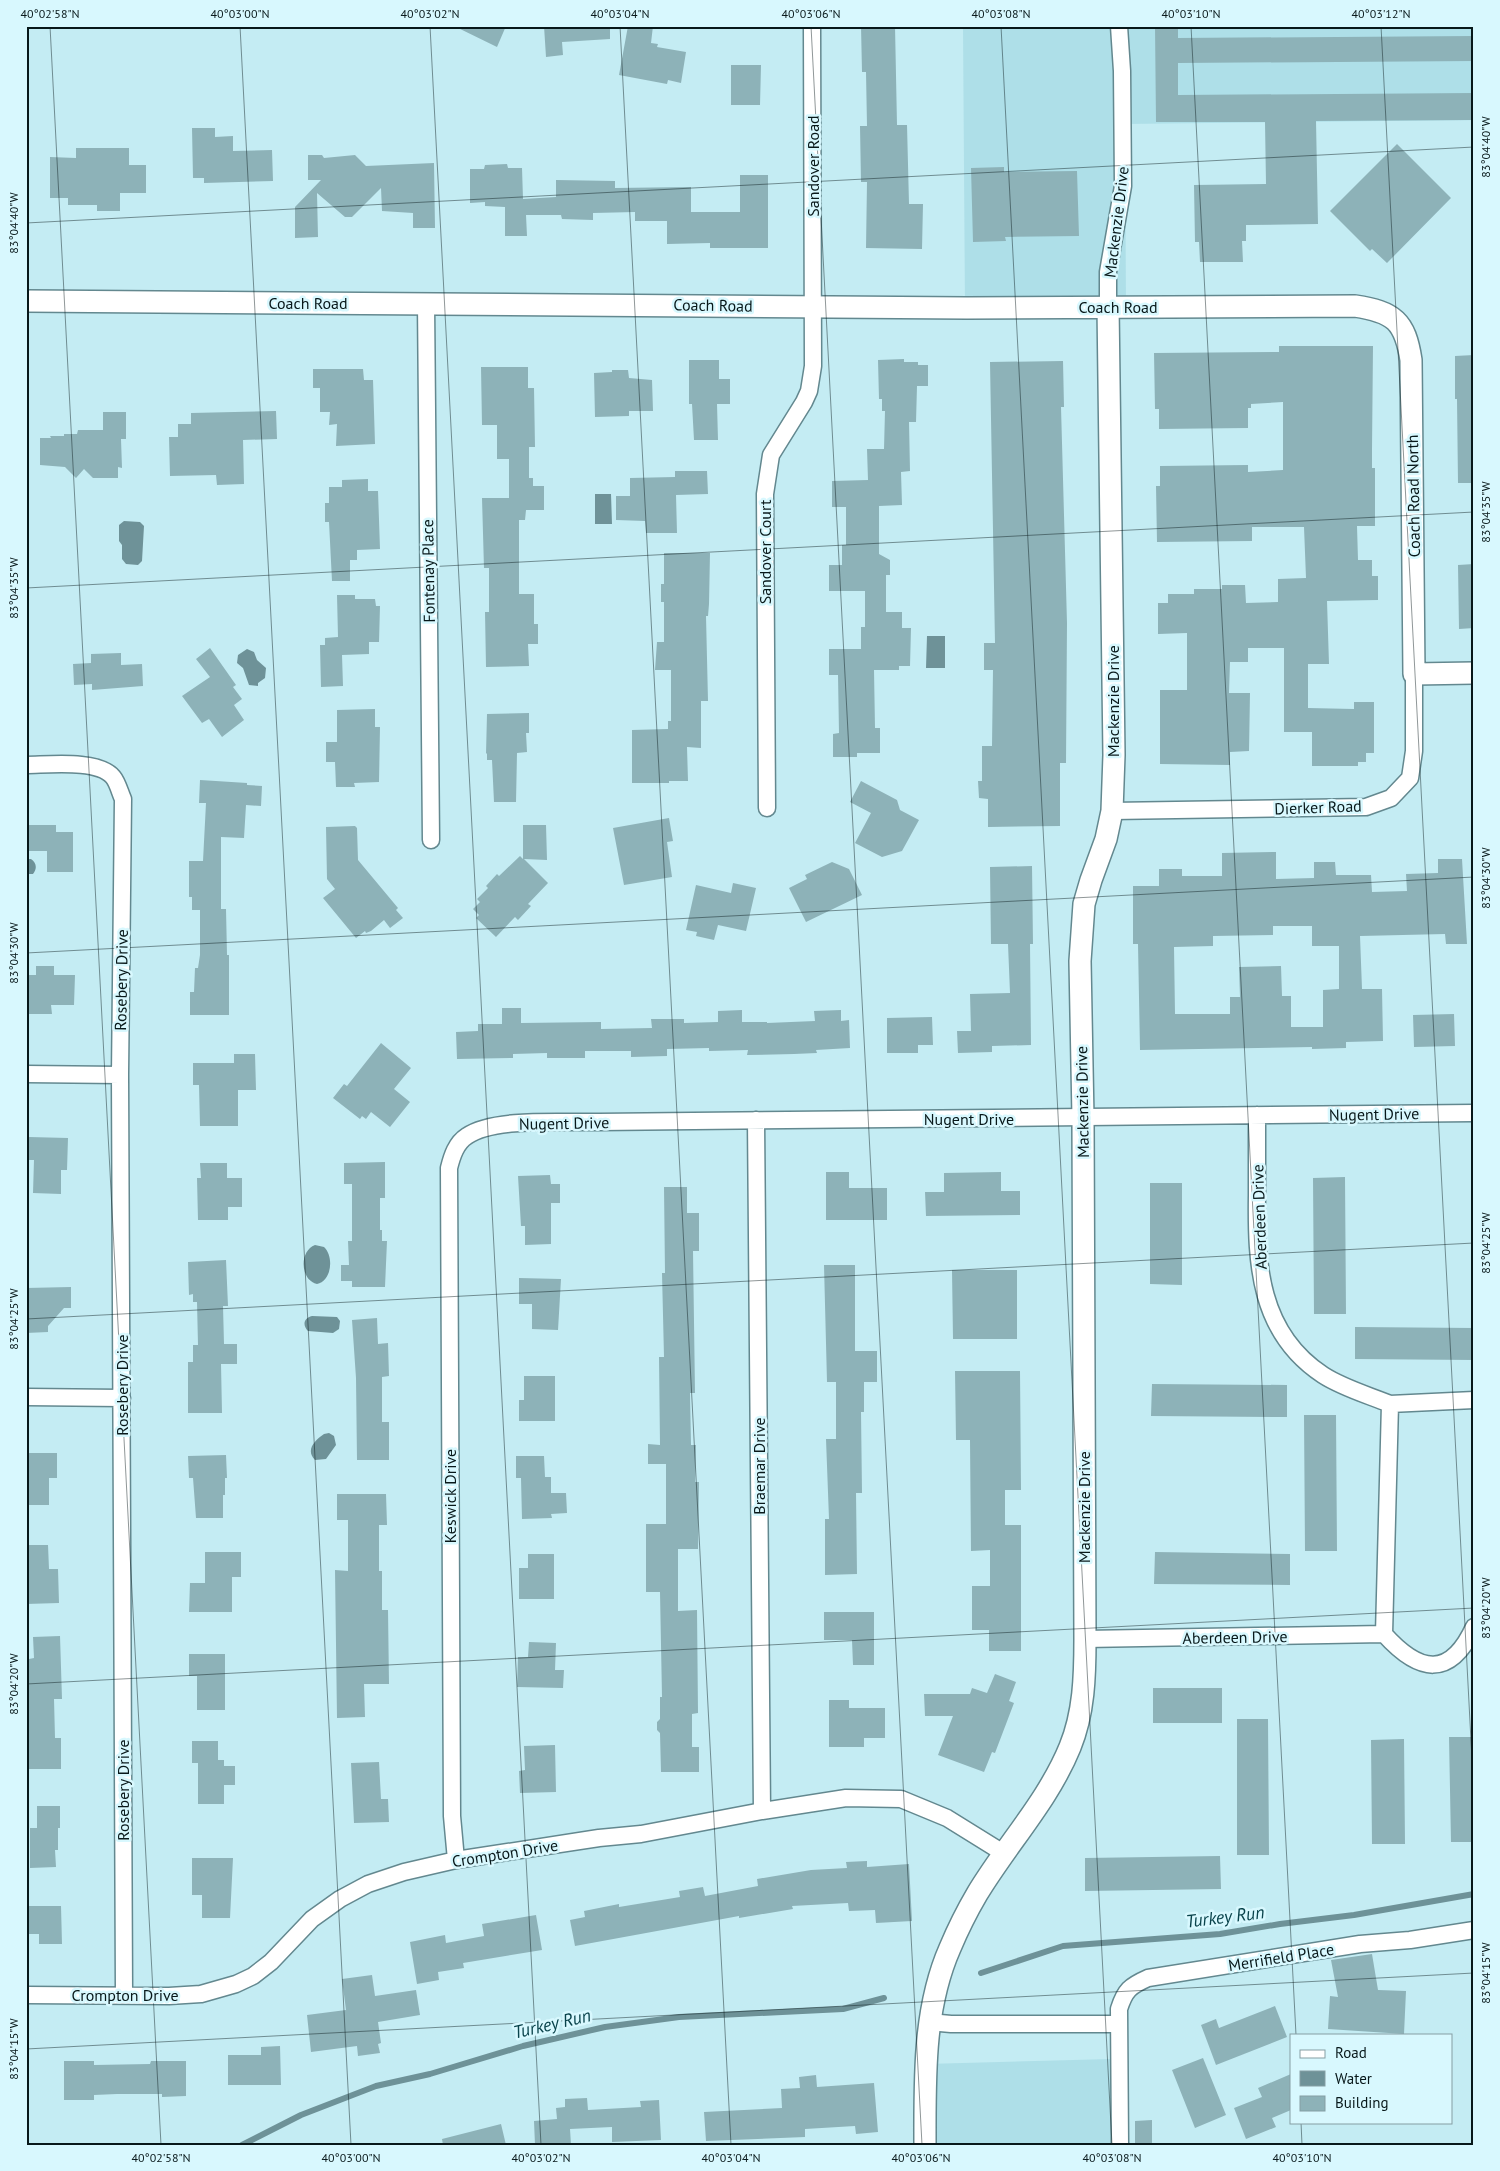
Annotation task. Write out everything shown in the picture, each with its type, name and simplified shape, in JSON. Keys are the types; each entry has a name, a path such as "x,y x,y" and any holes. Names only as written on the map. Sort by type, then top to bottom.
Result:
{"street":[{"name":"Sandover Road","path":"812,26 813,307"},
{"name":"Mackenzie Drive","path":"925,2145 925,2064 929,2022 949,1949 978,1893 1062,1765 1071,1745 1083,1701 1085,1639 1083,1118 1080,961 1086,896 1106,839 1112,812 1114,755 1108,272 1123,186 1122,71 1119,26"},
{"name":"Coach Road","path":"26,300 813,307 1355,306 1378,310 1397,321"},
{"name":"Fontenay Place","path":"426,303 431,840"},
{"name":"Sandover Court","path":"767,808 765,494 772,454 809,391 813,366 813,307"},
{"name":"Coach Road North","path":"1397,321 1408,339 1411,360 1414,674"},
{"path":"1414,674 1474,673"},
{"name":"Dierker Road","path":"1112,812 1366,807 1392,798 1410,778 1414,752 1414,674"},
{"name":"Rosebery Drive","path":"26,765 79,765 97,768 113,777 123,799 120,1075 124,1994"},
{"path":"26,1074 120,1075"},
{"name":"Nugent Drive","path":"466,1136 487,1126 509,1124 1474,1113"},
{"name":"Aberdeen Drive","path":"1257,1115 1256,1247 1262,1284 1274,1321 1292,1346 1312,1367 1324,1376 1390,1404 1474,1400"},
{"name":"Braemar Drive","path":"756,1120 762,1811"},
{"name":"Keswick Drive","path":"456,1860 452,1816 449,1168 454,1150 466,1136"},
{"path":"26,1397 122,1398"},
{"path":"1390,1404 1384,1634 1407,1655 1429,1664 1440,1665 1451,1660 1460,1652 1474,1627"},
{"name":"Aberdeen Drive","path":"1085,1639 1384,1634"},
{"name":"Crompton Drive","path":"26,1995 124,1994 170,1996 201,1994 236,1984 253,1976 271,1962 312,1919 340,1899 368,1884 404,1872 456,1860 599,1838 642,1834 762,1811 846,1798 902,1799 947,1818 1005,1854"},
{"name":"Merrifield Place","path":"1120,2145 1119,2009 1123,1996 1132,1985 1148,1978 1360,1944 1410,1940 1474,1930"},
{"path":"929,2022 1119,2024"}],"shaded area":[{"path":"963,26 1474,26 1474,120 1125,124 1126,309 965,310"},
{"path":"1111,2059 1112,2145 925,2145 925,2064"}],"water":[{"path":"595,494 611,494 612,524 595,524"},
{"path":"124,521 140,522 144,526 142,561 138,565 126,564 122,559 119,525"},
{"path":"927,636 945,636 945,668 926,668"},
{"path":"247,649 254,652 257,660 266,668 265,678 258,683 258,686 249,685 243,668 237,663 238,655"},
{"path":"26,859 31,859 35,864 36,868 33,874 26,874"},
{"path":"315,1245 324,1247 330,1262 326,1278 317,1284 307,1277 304,1265 306,1253"},
{"path":"312,1316 337,1317 340,1321 339,1329 333,1333 308,1331 305,1322 307,1318"},
{"path":"329,1433 334,1436 336,1445 326,1459 315,1460 311,1453 312,1446 324,1434"}],"building":[{"path":"454,26 506,26 497,47"},
{"path":"544,26 610,26 610,39 562,42 563,55 546,57"},
{"path":"628,26 653,26 651,43 658,44 657,47 686,52 681,83 668,80 667,84 619,75"},
{"path":"861,26 895,26 897,125 907,125 909,204 923,204 922,249 866,248 867,182 861,182 860,126 867,126 866,72 862,72"},
{"path":"1155,26 1178,26 1178,38 1474,36 1474,61 1178,63 1178,95 1474,93 1474,120 1316,121 1318,224 1246,225 1246,241 1242,241 1243,262 1200,262 1199,242 1195,242 1194,185 1266,184 1265,122 1156,122"},
{"path":"731,65 761,65 760,105 731,105"},
{"path":"192,128 215,128 215,137 233,136 233,151 272,150 273,181 204,183 204,178 193,178"},
{"path":"1397,144 1451,198 1387,263 1372,249 1370,251 1330,211"},
{"path":"76,148 129,148 129,165 146,165 146,193 120,193 120,211 97,211 97,205 68,205 68,198 50,198 50,157 76,158"},
{"path":"308,155 322,155 324,158 355,155 366,166 434,163 435,228 413,228 413,213 382,211 381,188 352,217 345,217 317,193 318,237 295,238 295,207 321,180 308,180"},
{"path":"507,164 508,168 522,168 523,199 556,197 556,180 615,181 615,188 691,187 691,212 740,212 740,175 768,175 768,248 710,248 710,243 667,244 667,221 635,221 635,212 593,213 593,220 562,219 561,215 526,215 527,236 505,236 505,207 485,206 485,202 470,203 470,169 484,169 485,165"},
{"path":"1004,167 1004,172 1077,171 1079,236 1005,237 1006,241 973,242 971,168"},
{"path":"1279,346 1373,346 1372,468 1375,468 1375,526 1357,526 1358,560 1372,560 1372,576 1378,576 1378,600 1327,601 1329,664 1308,664 1308,708 1354,709 1354,702 1374,702 1374,753 1366,753 1366,762 1358,762 1358,766 1312,766 1312,732 1284,732 1284,648 1248,648 1248,662 1230,662 1229,693 1250,693 1249,751 1230,752 1230,765 1160,764 1160,690 1187,690 1187,633 1158,634 1158,603 1168,603 1168,594 1194,594 1194,589 1222,589 1222,585 1245,585 1246,603 1278,602 1278,579 1306,578 1304,527 1252,527 1252,541 1157,542 1156,486 1160,486 1160,466 1248,465 1248,472 1283,470 1283,402 1251,404 1251,408 1248,408 1248,428 1159,429 1159,409 1155,409 1154,353 1279,352"},
{"path":"1474,355 1474,483 1458,483 1455,356"},
{"path":"904,359 904,362 918,362 918,365 928,365 928,386 917,386 916,422 909,422 910,471 901,472 902,505 879,506 879,554 890,560 890,575 886,575 886,612 902,612 902,628 911,628 910,666 899,666 899,670 874,670 875,728 880,728 880,753 857,753 857,757 833,757 833,734 839,733 838,675 829,675 829,649 861,649 861,627 865,627 865,591 829,591 829,565 842,565 842,545 846,545 846,507 832,507 832,481 868,480 867,449 884,449 885,411 882,411 882,399 879,399 878,360"},
{"path":"689,360 719,360 719,379 730,379 730,404 717,404 718,440 694,440 692,404 689,404"},
{"path":"1063,361 1064,407 1061,407 1067,623 1066,763 1060,763 1060,826 988,827 988,799 979,798 978,781 982,781 982,746 992,746 993,670 984,670 984,643 995,643 990,362"},
{"path":"481,367 528,367 528,388 534,388 535,447 529,447 529,478 533,478 533,486 544,486 544,510 526,510 525,520 519,520 519,594 534,594 534,624 538,624 538,644 528,644 529,666 486,667 485,612 489,612 489,568 484,568 482,498 509,498 509,459 497,459 497,425 482,425"},
{"path":"313,369 363,369 364,380 373,380 375,444 336,446 337,424 329,425 330,412 320,412 320,388 313,388"},
{"path":"612,370 628,370 629,378 652,380 653,411 629,411 629,416 595,417 594,373 612,372"},
{"path":"276,411 277,439 243,440 244,484 217,485 216,475 170,476 169,437 178,437 178,424 191,424 191,413"},
{"path":"103,412 126,412 126,439 121,439 122,468 118,467 118,478 93,478 84,469 76,478 65,467 40,465 40,438 77,434 78,430 103,430"},
{"path":"675,471 707,471 708,494 676,495 677,533 646,533 645,521 616,520 616,496 630,496 630,478 675,477"},
{"path":"368,479 368,491 378,491 380,549 357,550 357,560 350,560 350,581 332,581 329,522 325,522 325,503 329,503 329,487 342,487 342,480"},
{"path":"664,553 710,553 709,604 708,616 706,616 708,701 701,701 701,748 687,747 688,781 632,783 632,730 668,729 668,721 671,721 671,670 655,670 657,642 664,642 664,602 661,602 661,584 664,584"},
{"path":"1474,564 1474,628 1459,629 1458,565"},
{"path":"337,595 355,595 355,599 375,599 376,606 380,606 379,642 369,642 369,654 342,655 343,686 321,687 320,645 325,645 325,638 338,637"},
{"path":"210,648 236,685 233,687 242,699 234,705 244,720 222,737 209,719 202,723 182,696 210,677 196,659"},
{"path":"121,653 121,665 142,664 143,686 92,690 92,684 74,685 73,664 91,663 91,654"},
{"path":"375,709 375,727 380,727 379,782 354,783 355,787 336,787 335,762 326,762 326,742 337,742 337,710"},
{"path":"529,713 529,733 526,733 527,752 517,753 516,802 494,802 492,760 487,760 486,754 487,714"},
{"path":"200,780 247,783 247,785 262,786 261,806 246,805 244,838 221,837 221,909 226,909 227,955 229,955 229,1015 190,1015 190,992 194,992 195,968 198,968 200,955 200,910 192,910 192,897 189,897 189,861 203,861 206,803 199,803"},
{"path":"861,781 897,800 900,810 919,820 902,851 882,857 855,843 871,813 850,802"},
{"path":"669,818 673,841 667,842 672,877 624,885 613,828"},
{"path":"29,825 56,825 56,832 73,832 73,872 47,872 47,851 26,851 26,827"},
{"path":"523,825 546,825 547,860 524,859 548,883 528,904 531,906 518,920 515,917 496,937 476,918 479,915 473,909 480,902 477,899 488,888 486,886 497,874 499,876 520,856 523,859"},
{"path":"355,826 357,828 358,860 398,908 396,910 403,918 390,928 384,920 371,931 366,933 365,931 356,938 323,898 335,889 327,879 326,827"},
{"path":"1276,852 1276,879 1314,878 1314,862 1335,862 1336,875 1371,875 1372,892 1407,891 1406,874 1438,873 1438,859 1462,859 1467,944 1446,944 1445,934 1360,936 1362,989 1382,989 1383,1041 1346,1042 1346,1048 1140,1050 1138,944 1133,944 1133,886 1159,886 1159,869 1182,869 1182,876 1222,876 1222,853","holes":["1273,926 1312,926 1312,946 1339,946 1339,989 1323,990 1323,1027 1291,1027 1291,996 1282,996 1281,966 1239,967 1240,997 1230,997 1230,1014 1175,1014 1174,947 1213,946 1213,936 1273,935"]},
{"path":"832,862 849,869 862,895 806,922 789,888 807,879 805,875"},
{"path":"1032,866 1033,944 1030,944 1031,1045 992,1046 992,1052 958,1053 957,1031 971,1031 970,994 1010,993 1008,944 991,944 990,867"},
{"path":"733,883 756,888 746,931 718,925 714,940 696,936 697,932 686,930 696,885 731,893"},
{"path":"36,966 54,966 54,975 75,975 74,1005 51,1005 52,1014 26,1014 26,975 36,975"},
{"path":"502,1008 521,1008 521,1023 601,1022 601,1029 652,1028 651,1019 684,1019 684,1023 718,1022 718,1011 742,1010 742,1022 815,1021 814,1011 841,1010 841,1021 849,1020 850,1048 816,1050 817,1053 794,1054 747,1055 748,1050 709,1051 709,1048 667,1049 667,1056 631,1057 631,1051 585,1051 585,1058 547,1058 547,1053 513,1054 513,1058 457,1059 456,1032 478,1031 478,1024 502,1024"},
{"path":"1454,1014 1455,1046 1414,1047 1413,1015"},
{"path":"932,1017 933,1045 918,1045 918,1053 887,1053 887,1018"},
{"path":"381,1043 411,1068 394,1089 410,1102 390,1127 371,1112 366,1119 362,1116 360,1119 333,1098 344,1084 347,1086"},
{"path":"234,1054 255,1054 256,1090 238,1090 238,1126 200,1126 199,1085 193,1085 193,1063 234,1063"},
{"path":"29,1137 68,1138 67,1170 61,1170 61,1194 33,1193 34,1160 29,1160"},
{"path":"385,1162 385,1198 380,1198 380,1230 382,1230 382,1241 387,1241 385,1287 352,1287 352,1281 341,1281 341,1265 349,1265 348,1241 352,1241 352,1184 344,1184 344,1163"},
{"path":"200,1163 227,1163 227,1178 242,1178 242,1207 228,1207 228,1220 198,1220 197,1178 201,1178"},
{"path":"826,1172 849,1172 849,1188 887,1188 887,1220 826,1220"},
{"path":"1001,1172 1001,1191 1020,1191 1020,1215 926,1216 925,1192 944,1192 944,1173"},
{"path":"550,1175 551,1184 560,1184 560,1203 551,1203 551,1244 525,1245 525,1226 521,1226 518,1176"},
{"path":"1345,1177 1346,1314 1314,1314 1313,1178"},
{"path":"1150,1183 1182,1183 1182,1285 1150,1284"},
{"path":"664,1187 687,1187 687,1213 699,1213 699,1251 693,1251 695,1393 690,1393 691,1445 696,1445 695,1482 699,1482 698,1549 678,1549 678,1611 697,1610 698,1713 692,1714 692,1747 699,1747 699,1772 661,1772 660,1733 657,1730 657,1722 660,1719 660,1697 662,1697 660,1592 646,1592 646,1524 666,1524 666,1464 648,1464 648,1444 660,1445 659,1357 664,1357 662,1273 665,1273"},
{"path":"226,1260 228,1306 223,1306 224,1344 237,1344 237,1364 221,1364 222,1413 188,1413 188,1362 193,1362 193,1345 198,1345 197,1302 193,1302 193,1294 189,1295 188,1262"},
{"path":"824,1265 855,1265 855,1351 877,1351 877,1382 864,1382 864,1412 861,1412 862,1493 856,1493 857,1574 825,1575 825,1519 829,1519 826,1439 836,1439 836,1382 827,1382"},
{"path":"952,1270 1017,1270 1017,1339 953,1339"},
{"path":"519,1278 561,1279 558,1330 532,1329 532,1304 519,1304"},
{"path":"71,1287 71,1308 64,1308 48,1326 48,1332 26,1333 26,1288"},
{"path":"377,1318 378,1344 388,1343 389,1376 382,1377 382,1422 389,1422 389,1460 357,1460 356,1378 352,1320"},
{"path":"1355,1327 1474,1328 1474,1360 1355,1359"},
{"path":"955,1371 1020,1371 1021,1490 1005,1490 1005,1525 1021,1525 1021,1651 989,1651 989,1630 972,1630 972,1586 990,1586 990,1550 971,1551 970,1440 956,1440"},
{"path":"524,1376 555,1376 555,1421 519,1421 519,1400 524,1400"},
{"path":"1152,1384 1287,1385 1287,1417 1151,1416"},
{"path":"1304,1415 1336,1415 1337,1551 1305,1551"},
{"path":"26,1453 57,1453 57,1478 49,1478 49,1505 26,1505"},
{"path":"226,1455 227,1478 225,1478 225,1495 223,1495 223,1518 196,1518 193,1478 189,1478 188,1456"},
{"path":"516,1456 544,1456 545,1477 551,1477 551,1493 566,1493 567,1513 551,1514 552,1518 522,1519 521,1478 516,1478"},
{"path":"337,1494 386,1494 387,1525 379,1525 379,1571 382,1571 382,1610 388,1610 389,1684 364,1684 365,1717 337,1718 335,1570 348,1571 348,1520 337,1520"},
{"path":"26,1545 48,1545 49,1569 58,1569 59,1603 26,1604"},
{"path":"205,1552 241,1552 241,1577 232,1577 232,1612 189,1612 190,1583 205,1583"},
{"path":"1155,1552 1290,1554 1290,1585 1154,1584"},
{"path":"528,1554 554,1554 554,1599 519,1599 519,1568 528,1568"},
{"path":"824,1612 874,1612 874,1665 853,1665 852,1640 824,1640"},
{"path":"60,1636 62,1699 54,1699 55,1738 61,1738 61,1769 26,1769 26,1665 29,1665 29,1659 34,1658 33,1637"},
{"path":"529,1642 556,1643 555,1670 564,1670 563,1688 517,1687 518,1657 528,1657"},
{"path":"189,1654 225,1654 225,1710 197,1710 197,1676 189,1676"},
{"path":"995,1674 1016,1682 1009,1701 1014,1703 995,1753 992,1752 984,1772 938,1755 953,1716 925,1716 924,1694 970,1694 972,1688 987,1693"},
{"path":"1153,1688 1222,1688 1222,1723 1153,1723"},
{"path":"829,1700 849,1700 849,1708 885,1708 885,1738 864,1738 864,1747 829,1747"},
{"path":"1237,1719 1268,1719 1269,1855 1237,1855"},
{"path":"1449,1737 1474,1737 1474,1842 1451,1842"},
{"path":"1404,1739 1405,1844 1372,1844 1371,1740"},
{"path":"192,1741 218,1741 218,1760 224,1760 224,1766 235,1766 235,1785 224,1785 224,1804 198,1804 198,1763 192,1763"},
{"path":"555,1745 556,1792 520,1793 519,1771 525,1770 524,1746"},
{"path":"379,1762 381,1799 388,1799 389,1822 354,1823 351,1763"},
{"path":"37,1806 60,1806 58,1850 55,1850 56,1867 30,1868 30,1828 37,1828"},
{"path":"1220,1856 1221,1889 1085,1891 1085,1858"},
{"path":"192,1858 233,1858 230,1918 202,1918 202,1895 192,1895"},
{"path":"867,1861 867,1867 909,1864 912,1921 876,1923 875,1910 849,1911 848,1903 792,1906 793,1909 739,1918 739,1916 575,1946 570,1920 585,1917 584,1911 619,1904 619,1907 680,1897 679,1891 703,1887 705,1896 758,1886 757,1879 811,1870 847,1868 846,1862"},
{"path":"26,1906 61,1906 62,1944 39,1944 39,1934 26,1934"},
{"path":"536,1915 542,1950 463,1963 464,1968 438,1972 439,1980 417,1984 410,1942 445,1935 446,1943 484,1936 482,1924"},
{"path":"1372,1954 1378,1990 1406,1991 1404,2034 1328,2029 1330,1996 1338,1997 1331,1960"},
{"path":"372,1975 375,1996 416,1990 420,2015 378,2022 381,2043 378,2044 380,2053 358,2056 357,2046 311,2052 307,2015 346,2010 342,1979"},
{"path":"1275,2006 1287,2037 1216,2065 1201,2025 1216,2019 1219,2028"},
{"path":"280,2046 281,2085 228,2085 228,2055 261,2055 261,2047"},
{"path":"1203,2058 1226,2115 1195,2128 1172,2070"},
{"path":"64,2061 94,2061 94,2065 150,2064 151,2061 186,2061 186,2096 162,2097 162,2094 117,2094 94,2095 94,2100 64,2100"},
{"path":"1290,2074 1290,2110 1272,2118 1276,2127 1246,2139 1234,2108 1262,2097 1258,2088"},
{"path":"816,2075 817,2087 874,2083 878,2132 856,2134 855,2126 805,2129 805,2137 706,2141 704,2112 782,2108 781,2089 800,2088 799,2077"},
{"path":"587,2098 588,2110 641,2107 640,2101 659,2100 661,2140 612,2142 612,2127 570,2129 571,2145 535,2145 534,2121 557,2119 556,2108 565,2107 565,2099"},
{"path":"1152,2120 1152,2145 1135,2145 1135,2121"},
{"path":"501,2124 506,2145 443,2145 442,2139"}],"waterway":[{"name":"Turkey Run","path":"981,1973 1063,1946 1220,1934 1354,1915 1474,1894"},
{"name":"Turkey Run","path":"242,2145 301,2115 376,2086 430,2074 523,2046 605,2027 679,2017 843,2009 884,1998"}]}
